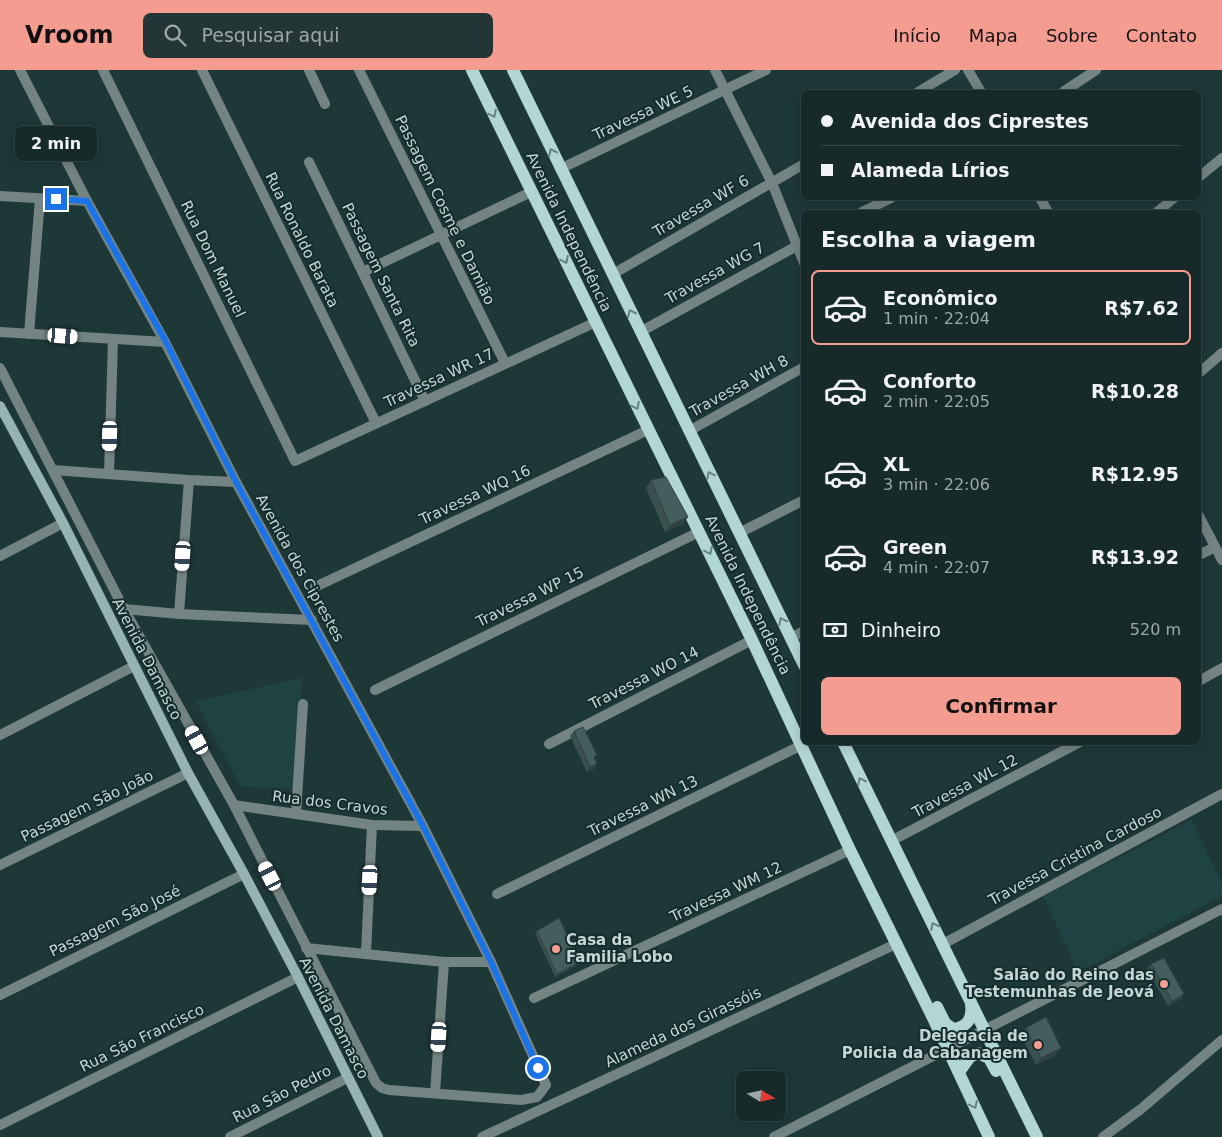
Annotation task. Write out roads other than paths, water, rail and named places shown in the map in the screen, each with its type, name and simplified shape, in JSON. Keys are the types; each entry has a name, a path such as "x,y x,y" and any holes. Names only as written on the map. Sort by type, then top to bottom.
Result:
{"main road":[{"name":"Avenida Independência","path":"472,70 801,743"},
{"name":"Avenida Independência","path":"513,70 801,659"},
{"name":"Avenida Independência","path":"802,745 850,850 989,1137"},
{"path":"844,745 1036,1134"},
{"path":"906,964 916,969 945,1023 954,1030 966,1025 972,1013 971,1001"},
{"path":"958,1072 970,1057 978,1053 990,1058 1022,1125 1036,1134"}],"street":[{"name":"Avenida dos Ciprestes","path":"20,70 87,201 166,342 236,482 423,826 491,962 546,1085 537,1096 521,1100 435,1094"},
{"name":"Rua Dom Manuel","path":"103,70 295,461"},
{"name":"Rua Ronaldo Barata","path":"202,70 376,423"},
{"path":"309,70 325,104"},
{"name":"Passagem Cosme e Damião","path":"359,70 440,236 505,363"},
{"path":"715,70 801,243"},
{"name":"Travessa WE 5","path":"560,169 766,70"},
{"path":"921,90 954,70"},
{"path":"968,70 980,90"},
{"path":"1066,90 1096,70"},
{"path":"1201,175 1222,158"},
{"name":"Passagem Santa Rita","path":"309,162 425,400"},
{"name":"Travessa WF 6","path":"613,274 801,166"},
{"path":"363,272 531,192"},
{"path":"0,196 87,201"},
{"path":"29,334 40,199"},
{"path":"866,210 887,200"},
{"path":"1159,210 1172,200"},
{"name":"Travessa WG 7","path":"640,332 801,243"},
{"name":"Travessa WR 17","path":"295,461 596,322"},
{"path":"0,332 166,342"},
{"path":"109,474 114,339"},
{"path":"1201,371 1222,353"},
{"name":"Avenida Damasco","path":"0,368 124,609 234,805 376,1083 382,1088 389,1090 435,1094"},
{"name":"Travessa WH 8","path":"689,432 801,369"},
{"name":"Avenida Damasco","path":"0,406 62,523 188,773 298,977 378,1137"},
{"name":"Travessa WQ 16","path":"315,587 648,430"},
{"path":"53,470 236,482"},
{"path":"178,614 189,480"},
{"path":"739,533 801,502"},
{"path":"1201,520 1222,560"},
{"path":"0,556 62,523"},
{"name":"Travessa WP 15","path":"375,690 699,532"},
{"path":"1201,554 1215,547"},
{"path":"124,609 178,614 312,620"},
{"path":"790,638 801,632"},
{"name":"Travessa WO 14","path":"549,744 752,640"},
{"path":"0,735 134,666"},
{"path":"1201,680 1222,668"},
{"path":"296,814 303,704"},
{"name":"Travessa WN 13","path":"497,894 802,745"},
{"name":"Travessa WL 12","path":"891,841 1074,745"},
{"name":"Passagem São João","path":"0,865 188,773"},
{"name":"Travessa Cristina Cardoso","path":"942,944 1222,794"},
{"name":"Rua dos Cravos","path":"234,805 372,825 423,826"},
{"path":"366,953 372,825"},
{"name":"Travessa WM 12","path":"534,998 850,850"},
{"name":"Passagem São José","path":"0,995 244,874"},
{"path":"774,1137 1222,909"},
{"name":"Alameda dos Girassóis","path":"482,1137 896,944"},
{"path":"306,948 444,962 491,962"},
{"path":"435,1094 444,962"},
{"name":"Rua São Francisco","path":"0,1125 298,977"},
{"path":"1103,1137 1141,1109 1222,1040"},
{"name":"Rua São Pedro","path":"230,1137 347,1078"}],"place":[{"name":"Casa da Familia Lobo","path":"556,949"},
{"name":"Salão do Reino das Testemunhas de Jeová","path":"1164,984"},
{"name":"Delegacia de Policia da Cabanagem","path":"1038,1045"}]}
